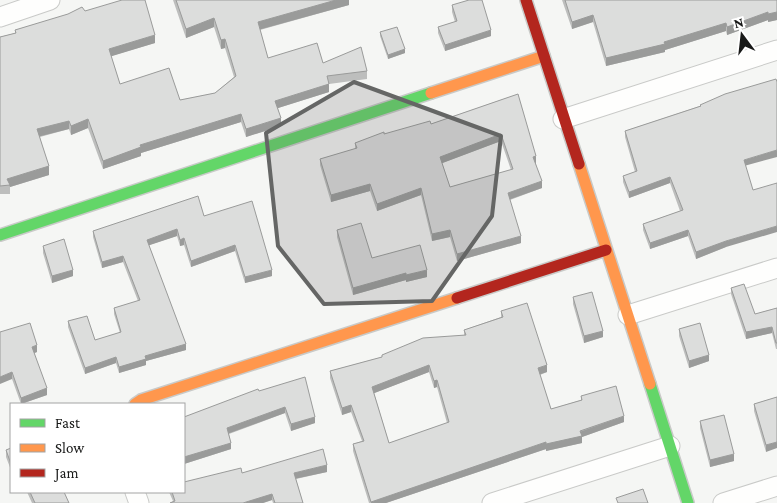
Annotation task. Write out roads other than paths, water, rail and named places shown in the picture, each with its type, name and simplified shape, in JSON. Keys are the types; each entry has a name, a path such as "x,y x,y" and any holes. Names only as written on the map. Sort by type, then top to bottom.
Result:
{"street":[{"path":"0,17 50,0"},
{"path":"526,0 688,503"},
{"path":"563,119 777,50"},
{"path":"0,234 544,56"},
{"path":"136,403 606,250"},
{"path":"628,315 777,268"},
{"path":"492,503 670,446"},
{"path":"723,503 777,486"}]}
